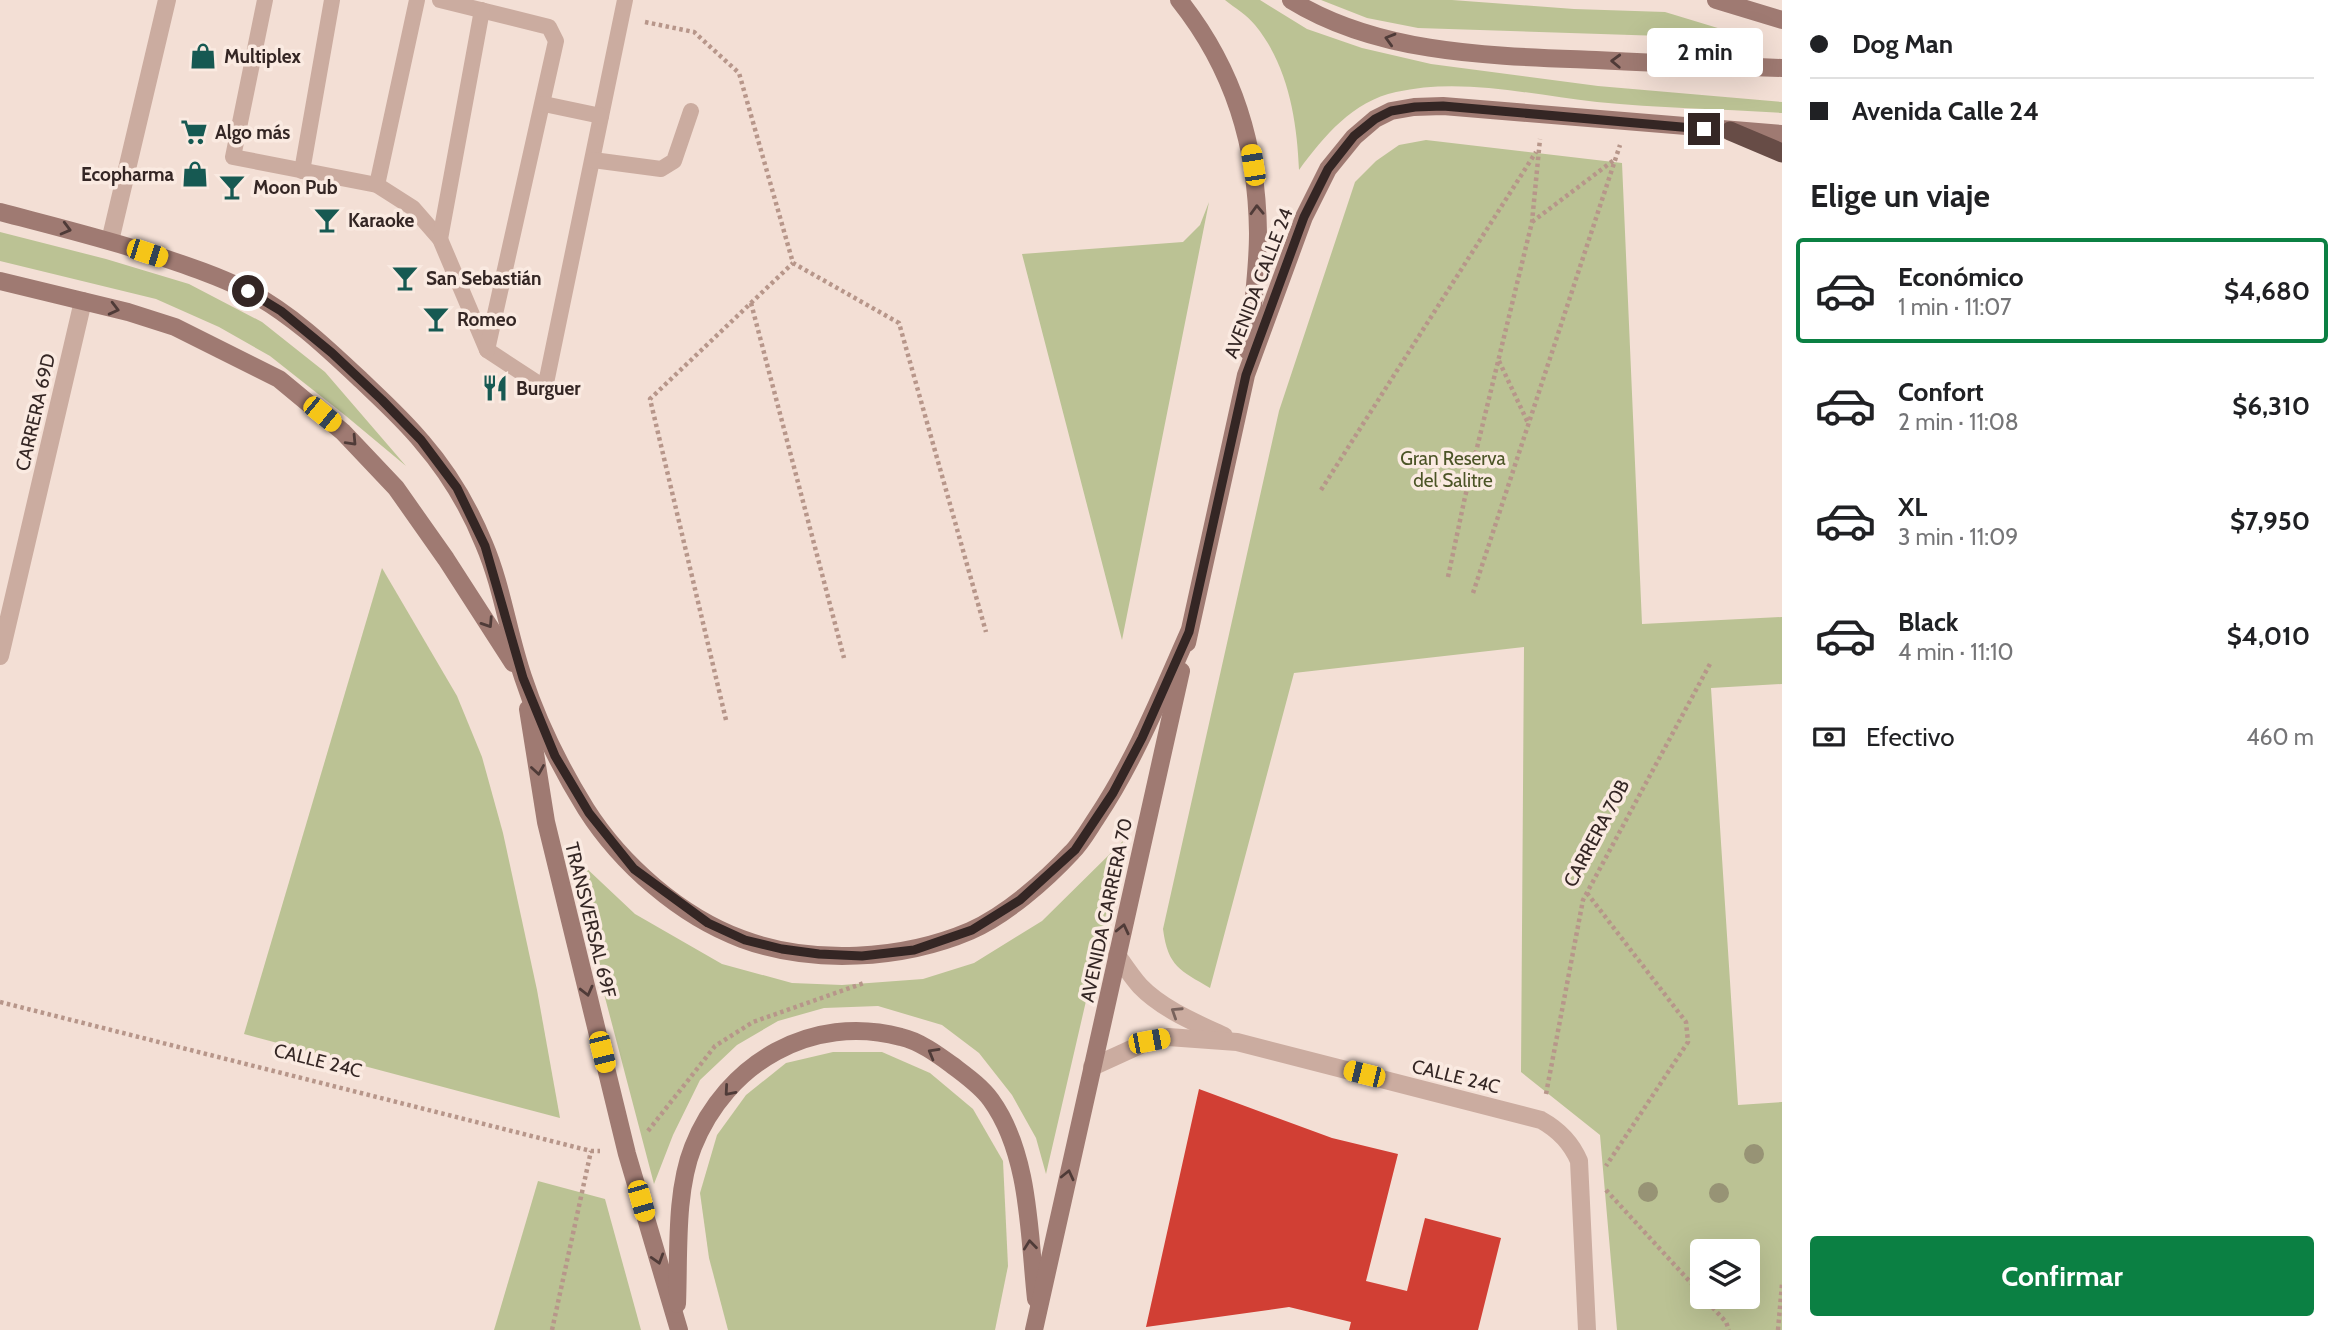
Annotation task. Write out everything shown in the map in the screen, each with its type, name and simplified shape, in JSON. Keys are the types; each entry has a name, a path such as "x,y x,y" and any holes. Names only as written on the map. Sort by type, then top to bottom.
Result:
{"highway":[{"path":"1730,131 1782,153"}],"main road":[{"name":"AVENIDA CALLE 24","path":"1179,0 1212,50 1232,89 1250,144 1256,186 1258,236 1246,375"},
{"path":"1291,0 1351,28 1403,43 1496,56 1782,68"},
{"path":"1716,0 1782,20"},
{"name":"AVENIDA CALLE 24","path":"1246,375 1304,217 1328,169 1354,136 1375,119 1391,111 1443,106 1782,134"},
{"path":"0,212 110,241 207,272 248,291 281,311 332,353 421,440 457,488 485,546 523,678 555,756 589,813 634,869 708,923 745,940 819,954 862,956 914,950 972,930 1020,900 1075,850 1113,793 1142,738 1189,632"},
{"path":"0,281 175,327 279,379 343,432 396,488 446,559 523,678"},
{"name":"AVENIDA CARRERA 70","path":"1036,1322 1246,375"},
{"name":"TRANSVERSAL 69F","path":"523,678 546,822 627,1153 678,1325"},
{"path":"678,1325 682,1180 693,1147 708,1118 728,1090 747,1070 770,1053 804,1038 834,1032 871,1032 903,1037 948,1062 991,1100 1007,1129 1021,1171 1036,1322"}],"street":[{"path":"110,241 167,0"},
{"name":"CARRERA 69D","path":"0,656 83,301"},
{"name":"CALLE 24C","path":"1117,955 1141,987 1162,1003 1187,1019 1237,1042"},
{"name":"CALLE 24C","path":"1093,1067 1149,1041 1168,1037 1237,1042 1541,1119 1574,1147 1579,1161 1587,1330"}],"lane":[{"path":"265,0 233,157 377,186 413,208 440,239 486,350 545,388 625,0"},
{"path":"302,171 332,0"},
{"path":"377,186 417,0"},
{"path":"440,0 549,27 556,41 544,104 486,350"},
{"path":"440,239 482,10"},
{"path":"544,104 601,116"},
{"path":"593,160 661,169 674,161 691,111"}],"path":[{"path":"622,18 694,33 739,73 793,264 899,324 986,632"},
{"path":"1448,577 1532,222 1542,131"},
{"path":"1473,593 1620,145"},
{"path":"1321,491 1538,149"},
{"path":"1532,222 1615,160"},
{"path":"726,720 650,398 793,264"},
{"path":"751,303 844,658"},
{"path":"1499,359 1528,424"},
{"name":"CARRERA 70B","path":"1541,1119 1583,900 1711,662"},
{"path":"1587,893 1686,1022 1688,1042 1604,1169"},
{"name":"CALLE 24C","path":"0,1002 591,1151 627,1153"},
{"path":"552,1330 591,1151"},
{"path":"1597,1180 1690,1283"},
{"path":"1778,1330 1782,1284"},
{"path":"1714,1309 1726,1322 1729,1330"}],"green space":[{"path":"1225,0 1260,0 1307,29 1362,48 1431,64 1598,86 1782,102 1782,113 1620,104 1471,87 1421,88 1396,92 1366,103 1329,133 1299,170 1293,113 1276,57 1252,21"},
{"path":"1321,0 1452,0 1574,9 1665,12 1754,39 1418,28 1367,18"},
{"name":"Gran Reserva del Salitre","path":"1426,140 1622,163 1642,624 1782,617 1782,684 1711,688 1738,1105 1782,1102 1782,1330 1617,1330 1600,1135 1521,1072 1524,647 1294,673 1210,988 1177,966 1168,952 1163,929 1279,411 1355,182 1376,161 1399,145"},
{"path":"1209,202 1122,640 1022,254 1183,242 1200,225"},
{"path":"0,232 189,284 262,322 325,372 406,466 270,356 219,327 156,299 0,261"},
{"path":"382,568 457,696 482,757 503,833 537,990 560,1118 244,1034"},
{"path":"1123,841 1046,1174 1036,1138 1012,1095 979,1053 942,1025 878,1006 824,1008 778,1021 737,1045 700,1080 673,1135 654,1184 566,849 635,914 722,964 792,983 842,985 923,979 974,963 1042,921"},
{"path":"833,1052 882,1052 930,1073 973,1109 1003,1161 1008,1266 995,1330 728,1330 709,1258 700,1193 717,1135 746,1095 786,1063"},
{"path":"538,1181 605,1199 641,1330 494,1330"}],"building":[{"path":"1199,1089 1332,1138 1398,1154 1366,1281 1407,1291 1425,1218 1501,1238 1478,1330 1349,1330 1351,1322 1289,1307 1146,1327"}],"place":[{"name":"Multiplex","path":"203,56"},
{"name":"Algo más","path":"194,132"},
{"name":"Ecopharma","path":"195,174"},
{"name":"Moon Pub","path":"232,187"},
{"name":"Karaoke","path":"327,220"},
{"name":"San Sebastián","path":"405,278"},
{"name":"Romeo","path":"436,319"},
{"name":"Burguer","path":"495,388"}],"route":[{"path":"248,291 281,311 332,353 382,400 421,440 457,488 485,546 523,678 555,756 589,813 634,869 708,923 745,940 782,949 862,956 914,950 972,930 1020,900 1075,850 1113,793 1142,738 1189,632 1246,375 1304,217 1328,169 1354,136 1375,119 1391,111 1443,106 1704,129"}]}
